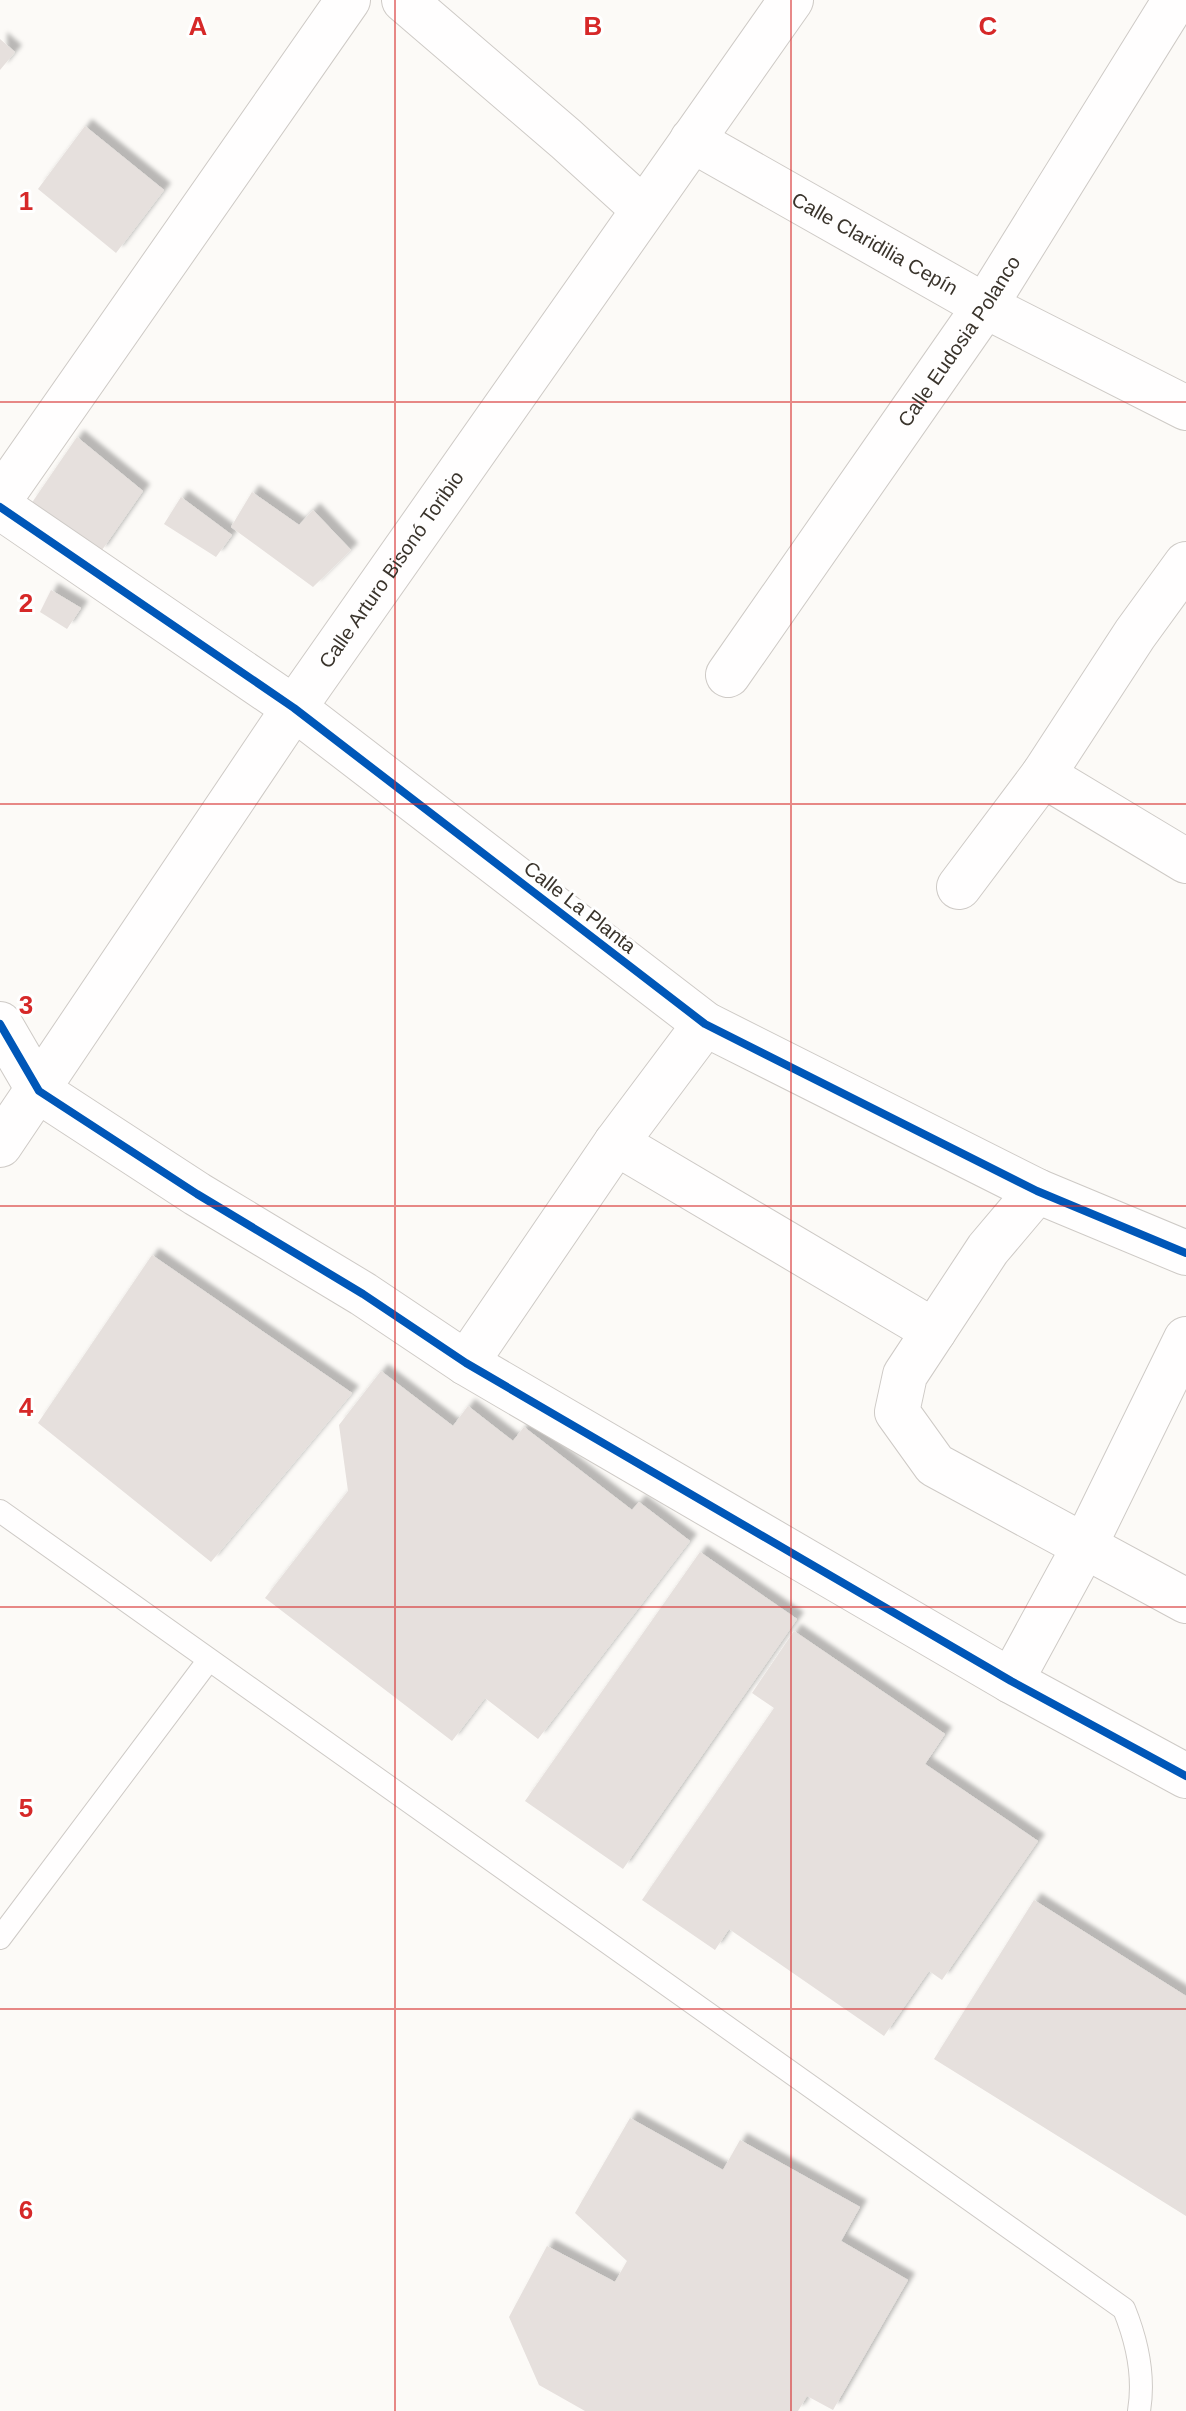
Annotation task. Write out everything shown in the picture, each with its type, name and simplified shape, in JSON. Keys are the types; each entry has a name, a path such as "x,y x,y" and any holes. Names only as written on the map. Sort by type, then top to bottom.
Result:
{"street":[{"path":"0,499 348,0"},
{"path":"404,0 643,209"},
{"name":"Calle Arturo Bisonó Toribio","path":"0,1145 294,708 791,0"},
{"name":"Calle Eudosia Polanco","path":"728,675 985,306 1175,0"},
{"name":"Calle Claridilia Cepín","path":"692,140 985,306 1186,408"},
{"name":"Calle La Planta","path":"0,507 294,708 705,1024 1037,1191 1186,1253"},
{"path":"959,887 1043,775 1135,634 1186,564"},
{"path":"1043,775 1186,861"},
{"path":"0,1024 39,1091 197,1194 363,1294 466,1363 1011,1681 1186,1776"},
{"path":"466,1363 616,1143 705,1024"},
{"path":"616,1143 934,1331"},
{"path":"1037,1191 988,1249 905,1375 897,1412 935,1465 1186,1601"},
{"path":"1011,1681 1084,1547 1186,1339"}],"lane":[{"path":"0,1511 1124,2309 1137,2341 1142,2396 1139,2411"},
{"path":"0,1938 208,1661"}],"building":[{"path":"0,39 15,52 0,70"},
{"path":"85,126 164,190 116,253 38,189"},
{"path":"77,437 143,491 100,553 31,504"},
{"path":"252,492 299,525 313,510 351,550 313,587 231,527"},
{"path":"181,497 232,535 216,557 164,524"},
{"path":"51,590 81,608 67,629 40,612"},
{"path":"152,1255 352,1393 211,1562 38,1423"},
{"path":"381,1371 453,1426 468,1406 513,1441 524,1427 632,1510 639,1502 690,1541 538,1739 485,1698 452,1741 265,1598 348,1491 339,1425"},
{"path":"700,1552 797,1619 623,1869 525,1801"},
{"path":"794,1631 945,1734 925,1764 1038,1841 942,1980 929,1971 884,2036 729,1929 715,1950 642,1900 774,1708 752,1693"},
{"path":"1034,1900 1186,1996 1186,2216 934,2059"},
{"path":"630,2118 723,2170 740,2140 860,2207 841,2241 908,2280 833,2410 807,2396 798,2411 585,2411 539,2385 509,2317 547,2246 615,2282 627,2261 575,2213"}],"cycle path":[{"path":"0,507 294,708 705,1024 1037,1191 1186,1253"},
{"path":"0,1024 39,1091 197,1194 363,1294 466,1363 1011,1681 1186,1776"}]}
